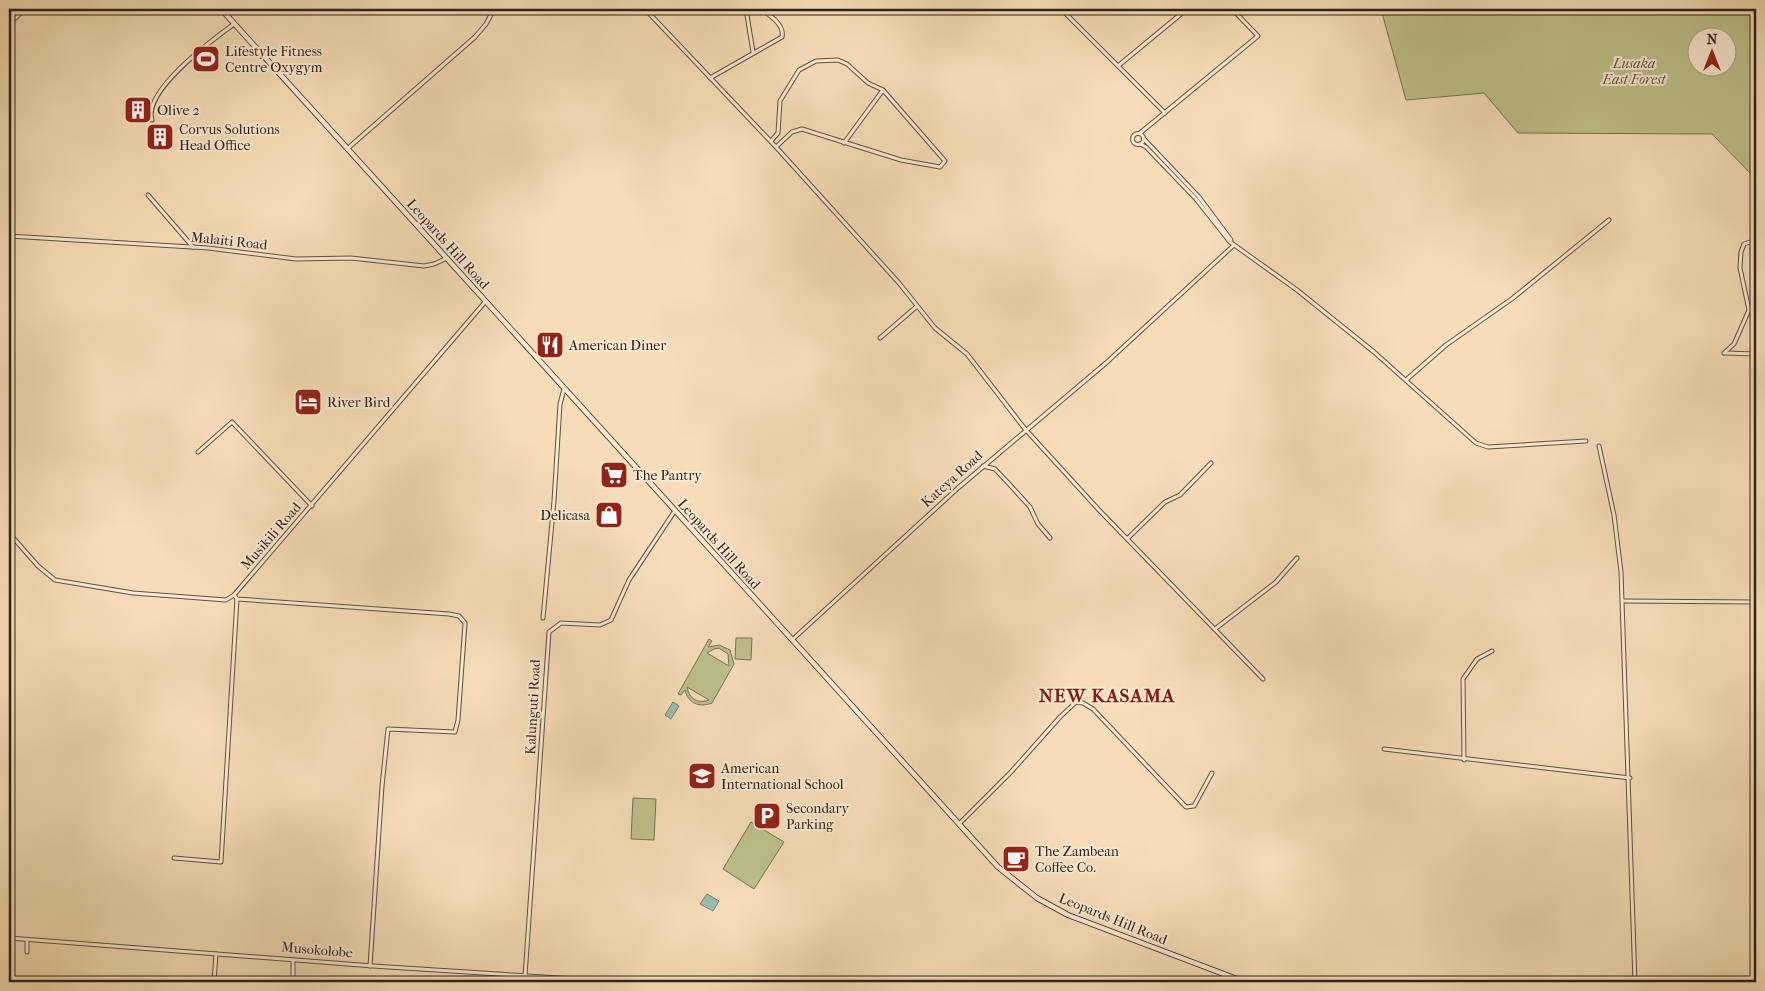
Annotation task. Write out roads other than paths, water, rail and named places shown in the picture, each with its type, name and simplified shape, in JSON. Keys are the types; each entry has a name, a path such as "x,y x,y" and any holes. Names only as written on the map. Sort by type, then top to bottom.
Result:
{"main road":[{"name":"Leopards Hill Road","path":"221,9 674,512 998,867 1036,898 1053,908 1111,932 1245,982"}],"street":[{"path":"9,24 25,9"},
{"path":"347,150 475,37 486,24 494,9"},
{"path":"645,9 771,141 899,284 916,307 940,333 967,354 1025,429 1263,679"},
{"path":"746,9 753,53"},
{"path":"710,78 783,35 779,24 760,9"},
{"path":"1069,9 1065,13 1164,113"},
{"path":"1118,66 1187,9"},
{"path":"1232,9 1258,36 1140,134 1136,134 1133,139 1136,143 1146,147 1196,199 1230,242 1297,290 1406,380 1481,446 1586,442"},
{"path":"152,120 152,105 179,69 234,24"},
{"path":"771,141 778,132 781,97 799,70 809,62 828,60 842,62 868,83 883,90 932,144 945,161 945,164 940,167 901,160 802,129 792,132 776,147"},
{"path":"844,143 883,90"},
{"path":"1140,134 1199,197 1226,230 1234,245"},
{"path":"1140,144 1144,139"},
{"path":"148,195 193,247"},
{"path":"1406,380 1446,345 1513,298 1609,220"},
{"name":"Malaiti Road","path":"9,236 193,247 285,258 343,258 424,266 434,264 445,258"},
{"path":"1756,240 1744,244 1740,260 1749,310 1734,344 1724,353 1756,354"},
{"name":"Kateya Road","path":"791,640 1025,429 1133,339 1234,245"},
{"name":"Musikili Road","path":"234,595 485,302"},
{"path":"880,338 916,307"},
{"path":"543,618 554,501 560,404 564,389"},
{"path":"198,452 232,422 312,506"},
{"path":"1599,446 1616,532 1623,601 1635,982"},
{"path":"1128,538 1165,502 1180,495 1211,463"},
{"path":"983,466 995,469 1011,486 1030,507 1038,524 1050,538"},
{"name":"Kalunguti Road","path":"521,982 523,976 549,632 561,623 600,625 611,620 629,580 674,512"},
{"path":"9,534 38,566 55,580 164,596 226,600 234,595 237,599 220,862 174,858"},
{"path":"1215,629 1271,586 1297,558"},
{"path":"237,599 449,614 459,616 465,623 459,711 455,732 388,729 382,786 370,966"},
{"path":"1623,601 1756,602"},
{"path":"1464,760 1463,679 1478,659 1492,651"},
{"path":"958,824 1011,772 1060,717 1076,702 1083,703 1093,709 1186,807 1194,806 1212,773"},
{"path":"1384,749 1464,760 1630,778"},
{"name":"Musokolobe","path":"9,938 370,966 623,982"},
{"path":"27,940 27,952"},
{"path":"214,982 216,954"},
{"path":"293,960 293,982"}],"place":[{"name":"Lifestyle Fitness Centre Oxygym","path":"206,59"},
{"name":"Olive 2","path":"138,110"},
{"name":"Corvus Solutions Head Office","path":"160,137"},
{"name":"American Diner","path":"550,345"},
{"name":"River Bird","path":"308,402"},
{"name":"The Pantry","path":"614,475"},
{"name":"Delicasa","path":"609,515"},
{"name":"American International School","path":"702,776"},
{"name":"Secondary Parking","path":"767,816"},
{"name":"The Zambean Coffee Co.","path":"1016,859"}],"district":[{"name":"NEW KASAMA","path":"1107,696"}],"park label":[{"name":"Lusaka East Forest","path":"1634,72"}]}
